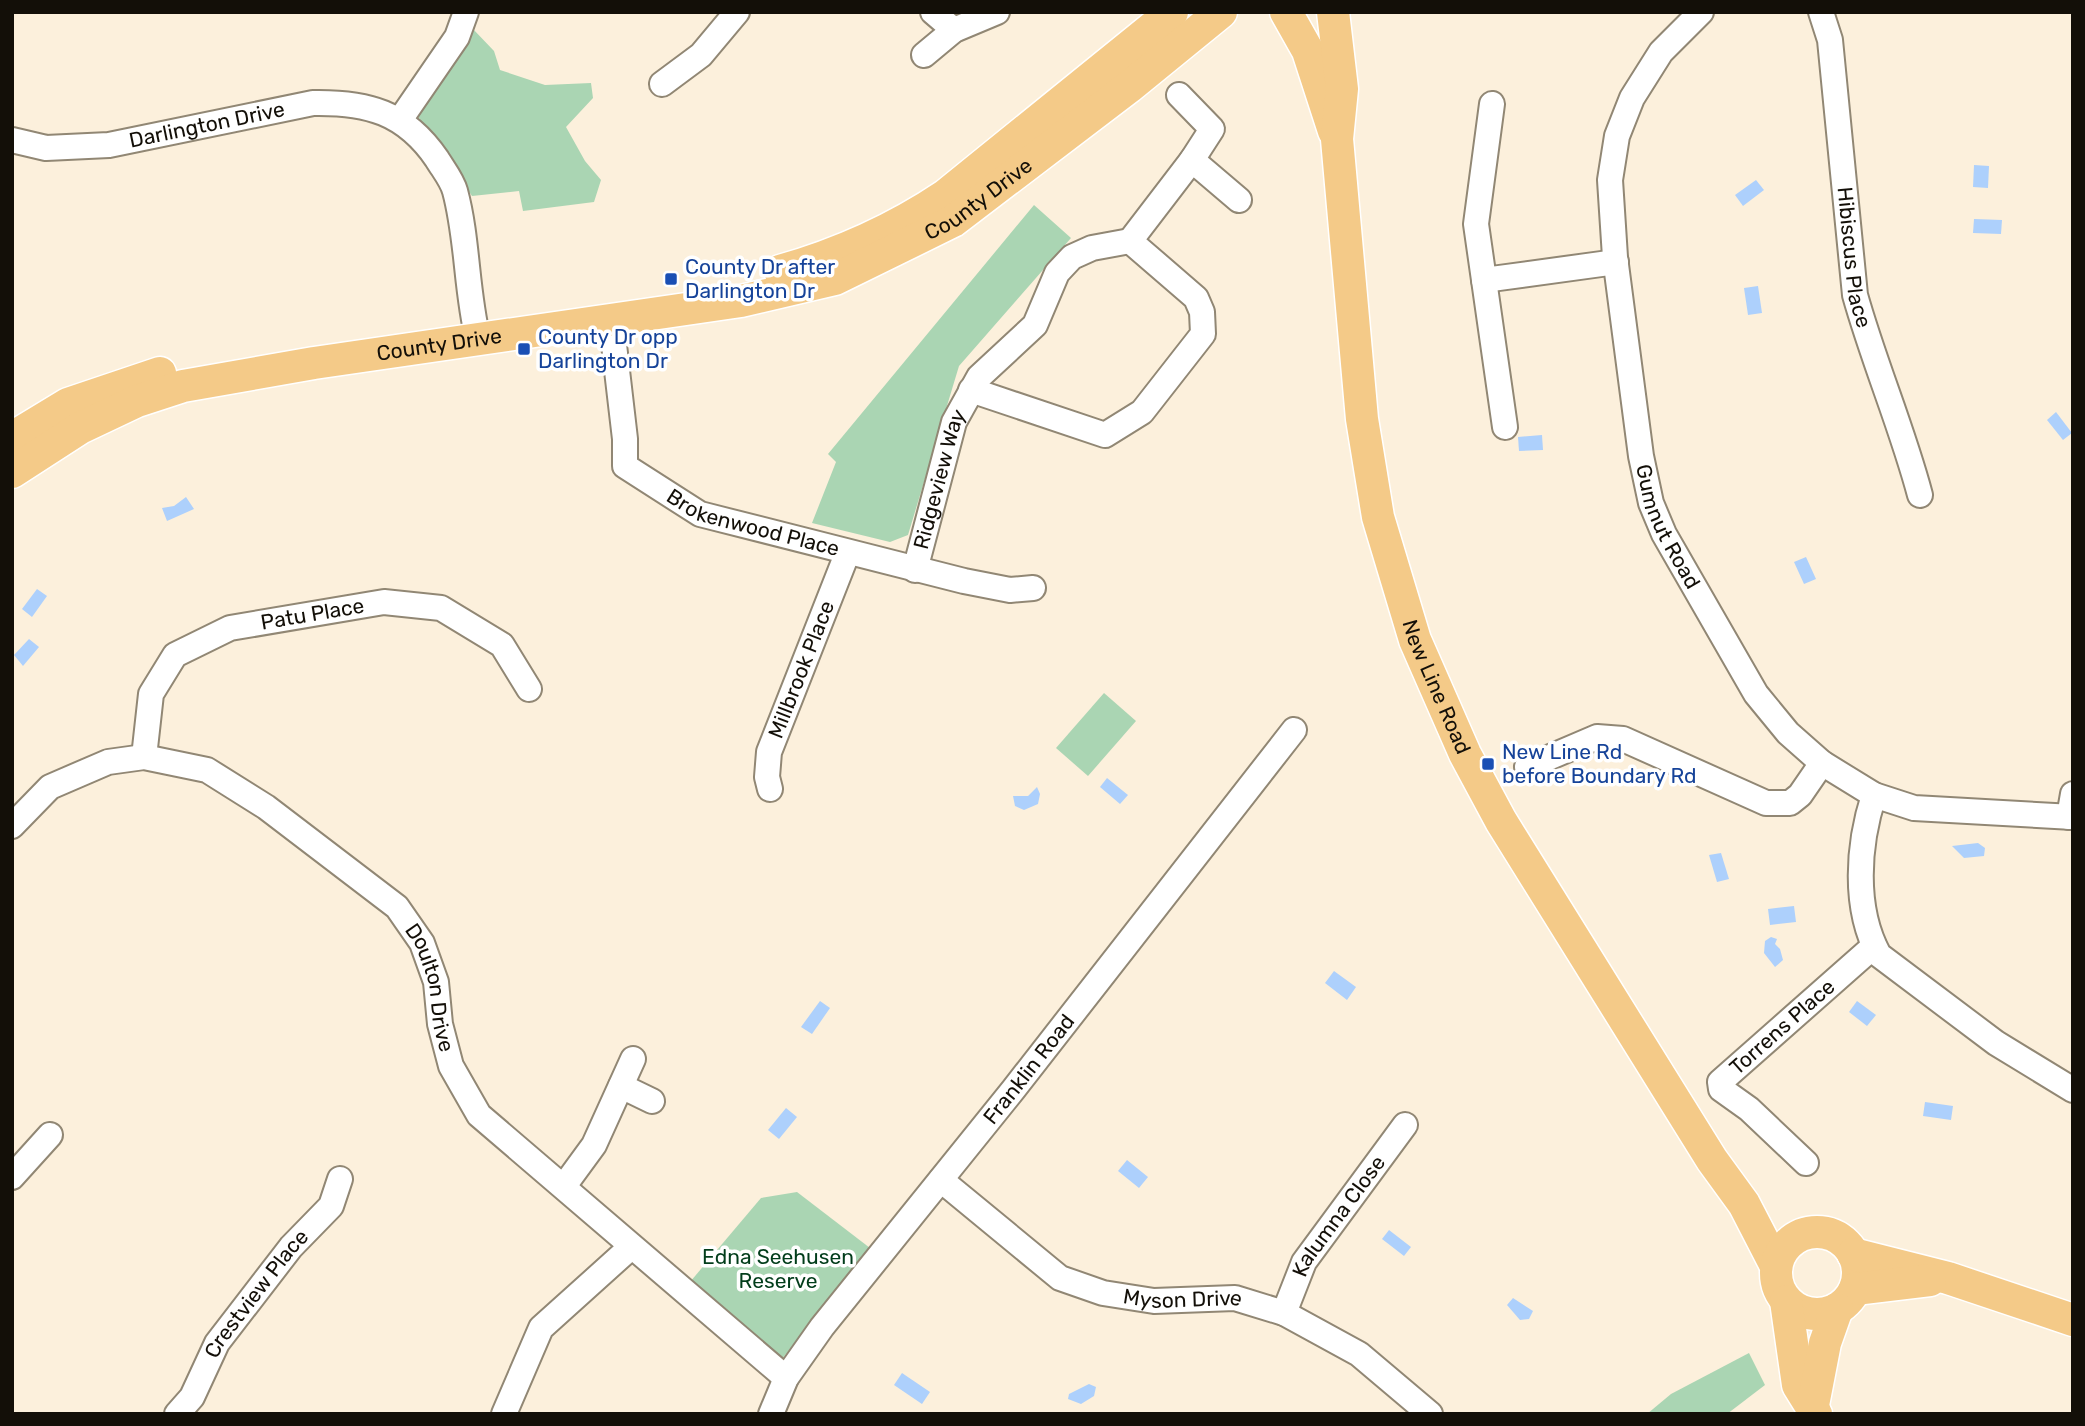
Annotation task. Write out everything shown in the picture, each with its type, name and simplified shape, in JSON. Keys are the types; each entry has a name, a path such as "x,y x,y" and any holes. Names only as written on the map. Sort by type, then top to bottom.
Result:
{"main road":[{"name":"County Drive","path":"12,472 80,428 137,401 183,386 768,275 845,250 906,222 946,195 1172,12"},
{"name":"County Drive","path":"12,438 68,404 201,361 476,329 611,319 741,301 835,279 953,221 1027,166 1221,12"},
{"name":"New Line Road","path":"1286,12 1308,51 1337,139"},
{"name":"New Line Road","path":"1333,12 1342,89 1337,139 1354,343 1372,480 1378,517 1420,651 1465,754 1501,821 1713,1160 1744,1204 1776,1266"},
{"name":"New Line Road","path":"1744,1204 1802,1235"},
{"path":"1816,1232 1831,1234 1844,1242 1857,1265 1846,1299 1825,1343 1814,1410 1798,1385 1786,1301 1776,1278 1776,1266 1781,1252 1802,1235 1816,1232"},
{"path":"1853,1254 1948,1278 2073,1320"},
{"path":"1786,1301 1810,1314 1846,1299 1948,1278"}],"street":[{"path":"400,120 457,37 466,12"},
{"path":"662,84 701,55 737,12"},
{"path":"933,12 954,30"},
{"name":"Hibiscus Place","path":"1821,12 1830,40 1855,295 1905,440 1920,495"},
{"name":"Gumnut Road","path":"1695,14 1661,52 1632,98 1617,136 1610,180 1616,262 1641,456 1651,503 1664,534 1735,662 1788,733 1822,763 1874,795 1914,808 2072,809"},
{"path":"924,55 954,30 991,15"},
{"path":"1130,241 1192,160 1212,129 1179,95"},
{"name":"Darlington Drive","path":"12,140 46,148 109,145 313,103 363,107 400,120 434,155 455,190 476,329"},
{"path":"1492,104 1476,223 1505,426"},
{"path":"1192,160 1240,200"},
{"name":"Ridgeview Way","path":"915,570 954,422 971,390 979,377 1035,325 1056,273 1072,257 1092,248 1130,241 1196,298 1202,312 1203,334 1142,412 1105,435 971,390"},
{"path":"1484,280 1616,262"},
{"name":"Brokenwood Place","path":"611,319 625,439 625,466 700,514 915,570 1010,590 1033,588"},
{"name":"Millbrook Place","path":"770,789 767,777 769,752 847,554"},
{"name":"Patu Place","path":"144,757 150,694 175,655 230,628 384,602 441,608 502,645 529,689"},
{"name":"Franklin Road","path":"771,1414 786,1378 822,1327 941,1180 1294,730"},
{"path":"1527,767 1597,737 1623,739 1766,803 1790,803 1800,795 1822,763"},
{"name":"Doulton Drive","path":"12,826 50,787 108,762 144,757 206,770 266,807 397,907 422,943 436,982 440,1024 451,1066 479,1115 786,1378"},
{"path":"1874,795 1865,823 1861,900 1867,934 1879,955 1996,1043 2073,1090"},
{"name":"Torrens Place","path":"1806,1163 1749,1109 1721,1090 1720,1082 1874,946"},
{"path":"564,1186 594,1145 633,1059"},
{"path":"621,1086 652,1101"},
{"name":"Kalumna Close","path":"1284,1313 1304,1262 1405,1125"},
{"path":"12,1177 50,1135"},
{"name":"Crestview Place","path":"177,1414 192,1397 217,1343 291,1247 331,1206 340,1179"},
{"name":"Myson Drive","path":"941,1180 1060,1278 1103,1293 1154,1301 1235,1298 1284,1313 1359,1354 1430,1414"},
{"path":"504,1414 541,1328 631,1247"}],"green space":[{"path":"473,29 494,51 500,70 545,85 591,83 593,98 566,127 585,161 601,180 594,202 523,211 519,191 472,196 417,115"},
{"path":"1034,205 1071,238 959,366 908,535 890,542 812,523 836,462 828,454"},
{"path":"1104,693 1136,721 1088,776 1056,748"},
{"name":"Edna Seehusen Reserve","path":"797,1192 870,1248 782,1359 690,1282 761,1198"},
{"path":"1749,1353 1765,1385 1727,1414 1647,1414 1671,1394"}],"water":[{"path":"1974,165 1989,166 1988,188 1973,187"},
{"path":"1756,180 1764,190 1743,206 1735,195"},
{"path":"1974,219 2002,220 2001,234 1973,233"},
{"path":"1758,286 1762,313 1748,315 1744,288"},
{"path":"2056,412 2072,433 2063,440 2047,420"},
{"path":"1542,435 1543,450 1519,451 1518,437"},
{"path":"186,497 194,509 167,521 162,508 174,506"},
{"path":"1806,557 1816,579 1804,584 1794,562"},
{"path":"37,589 47,596 32,617 22,609"},
{"path":"29,639 39,647 23,666 14,655"},
{"path":"1107,778 1128,795 1120,804 1100,787"},
{"path":"1037,787 1040,794 1038,804 1024,810 1015,806 1013,796 1028,796"},
{"path":"1978,843 1985,848 1984,856 1964,858 1952,846"},
{"path":"1721,853 1729,879 1717,882 1709,855"},
{"path":"1794,906 1796,922 1770,925 1768,909"},
{"path":"1771,937 1777,939 1775,944 1780,949 1783,960 1775,967 1764,953 1765,941"},
{"path":"1334,971 1356,987 1347,1000 1325,983"},
{"path":"820,1001 830,1008 812,1034 801,1027"},
{"path":"1857,1001 1876,1015 1867,1026 1849,1012"},
{"path":"1925,1102 1953,1106 1951,1120 1923,1116"},
{"path":"786,1108 797,1117 779,1139 768,1130"},
{"path":"1127,1160 1148,1177 1139,1188 1118,1171"},
{"path":"1389,1230 1411,1247 1404,1256 1382,1239"},
{"path":"1513,1298 1533,1311 1529,1319 1520,1320 1507,1305"},
{"path":"902,1373 930,1392 922,1404 894,1385"},
{"path":"1089,1384 1096,1387 1094,1396 1081,1404 1068,1399 1069,1394"}],"place":[{"name":"County Dr after Darlington Dr","path":"671,279"},
{"name":"County Dr opp Darlington Dr","path":"524,349"},
{"name":"New Line Rd before Boundary Rd","path":"1488,764"}]}
